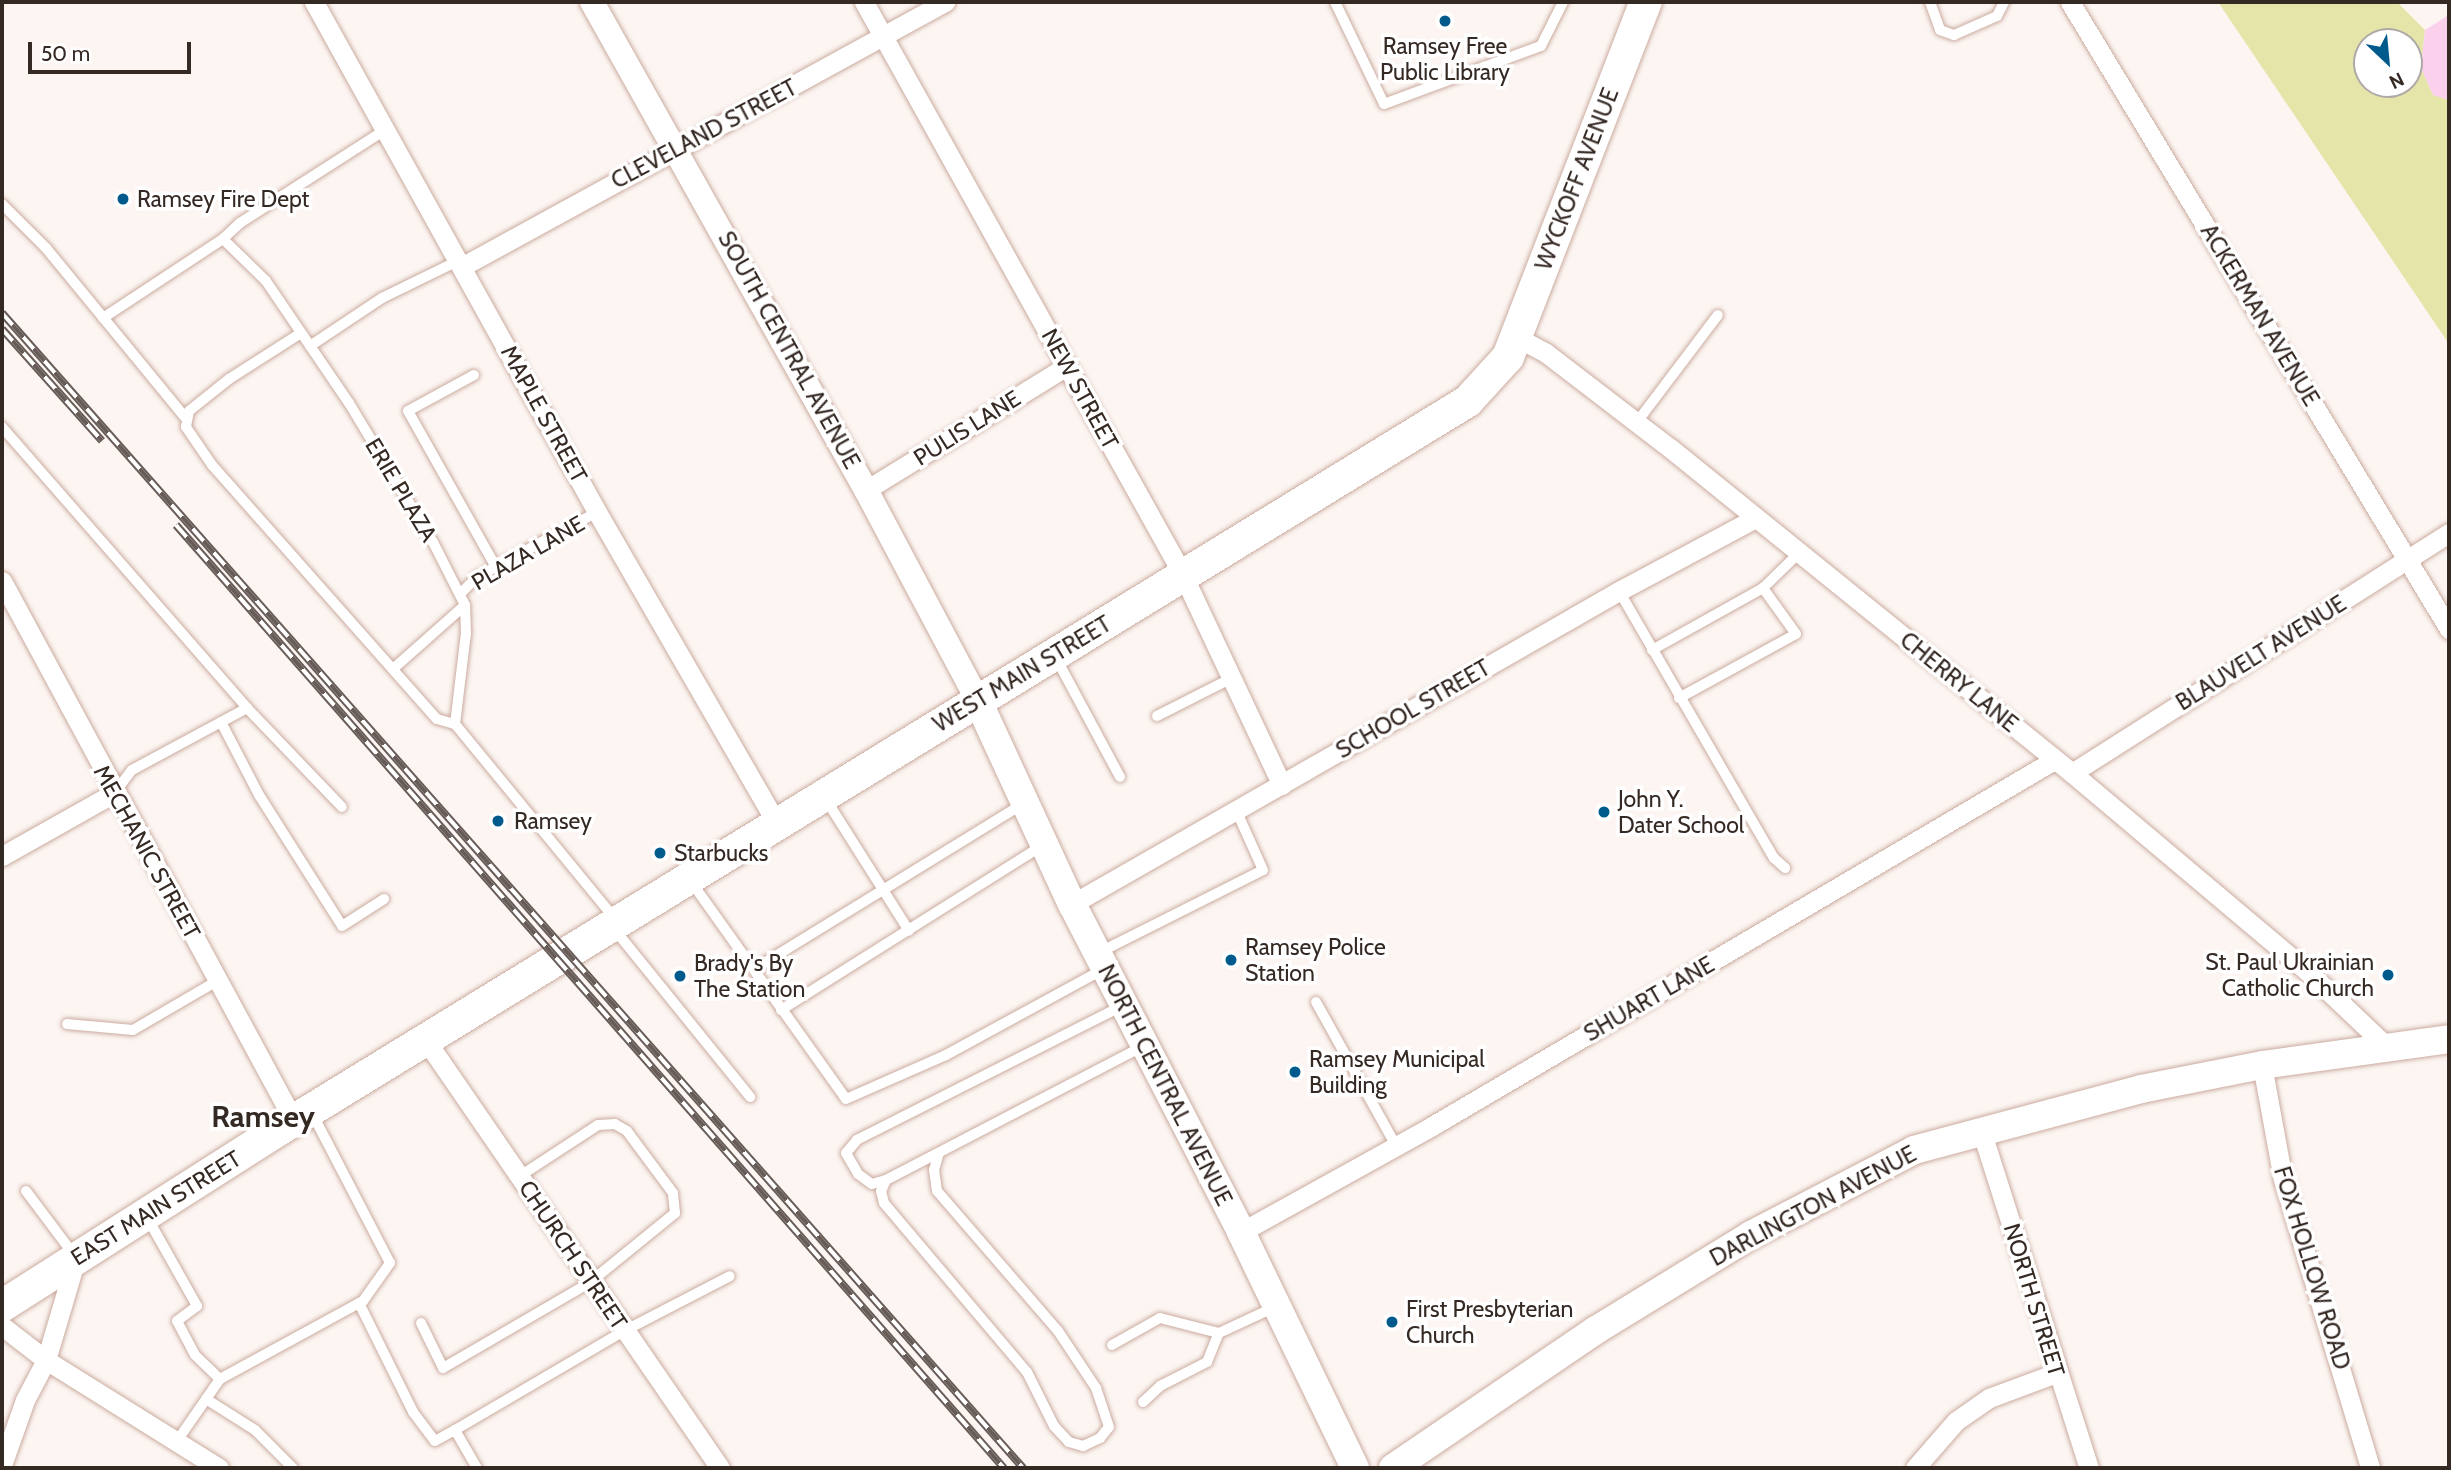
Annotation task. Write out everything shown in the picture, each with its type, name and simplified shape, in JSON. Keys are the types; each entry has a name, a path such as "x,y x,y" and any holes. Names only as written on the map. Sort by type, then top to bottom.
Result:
{"main road":[{"name":"WYCKOFF AVENUE","path":"1512,347 1646,2"},
{"name":"WEST MAIN STREET","path":"526,980 1468,401 1512,347"},
{"name":"NORTH CENTRAL AVENUE","path":"978,701 1072,904 1241,1232 1355,1468"},
{"name":"EAST MAIN STREET","path":"2,1306 302,1116 526,980"},
{"name":"DARLINGTON AVENUE","path":"1393,1468 1597,1330 1751,1234 1914,1150 2078,1102 2262,1065 2449,1039"}],"street":[{"name":"MAPLE STREET","path":"314,2 388,128 597,512 778,825"},
{"name":"SOUTH CENTRAL AVENUE","path":"592,2 677,148 866,490 978,701"},
{"name":"NEW STREET","path":"864,2 1183,575 1282,785"},
{"name":"CLEVELAND STREET","path":"461,263 883,38 945,2"},
{"name":"ACKERMAN AVENUE","path":"2070,2 2449,629"},
{"name":"CHERRY LANE","path":"1512,347 1546,353 1637,422 2072,773 2307,971 2386,1046"},
{"name":"PULIS LANE","path":"866,490 1067,366"},
{"name":"SCHOOL STREET","path":"1072,904 1619,591 1756,519"},
{"name":"BLAUVELT AVENUE","path":"2072,773 2449,533"},
{"name":"MECHANIC STREET","path":"2,581 217,981 302,1116"},
{"name":"SHUART LANE","path":"1241,1232 1395,1146 2054,760"},
{"path":"2,856 114,793"},
{"name":"CHURCH STREET","path":"426,1042 520,1176 589,1283 720,1468"},
{"name":"FOX HOLLOW ROAD","path":"2262,1065 2283,1179 2370,1468"},
{"name":"NORTH STREET","path":"1981,1130 2056,1373 2089,1468"},
{"path":"2,1465 25,1400 46,1360 76,1259"},
{"path":"2,1326 46,1360 219,1468"},
{"path":"1915,1468 1956,1421 1989,1398 2056,1373"}],"lane":[{"path":"1335,2 1384,104 1541,46 1563,2"},
{"path":"1930,2 1941,30 1954,35 1997,16 2004,2"},
{"path":"103,318 223,239 240,223 388,128"},
{"path":"2,204 46,248 185,417 186,428 212,465 437,719 455,724 750,1097"},
{"name":"ERIE PLAZA","path":"223,239 267,281 433,542 460,594 465,605 466,633 455,724"},
{"name":"CLEVELAND STREET","path":"310,346 382,298 461,263"},
{"path":"1637,422 1718,315"},
{"path":"185,417 229,379 301,333"},
{"path":"474,375 408,411 496,567"},
{"path":"2,427 247,708 342,807"},
{"name":"PLAZA LANE","path":"460,594 496,567 597,512"},
{"path":"1652,650 1763,588 1800,553"},
{"path":"1679,698 1796,634 1763,588"},
{"path":"1619,591 1774,858 1785,868"},
{"path":"393,669 465,605"},
{"path":"1054,654 1120,777"},
{"path":"1157,716 1232,678"},
{"path":"114,793 132,770 247,708"},
{"path":"221,722 258,795 342,926 384,899"},
{"path":"824,796 909,931"},
{"path":"756,968 1024,803"},
{"path":"689,879 756,968 781,1010 846,1099 946,1055 1101,961 1263,870 1236,810"},
{"path":"781,1010 1043,844"},
{"path":"67,1024 133,1030 217,981"},
{"path":"1317,1002 1395,1146"},
{"path":"1123,1006 857,1140 846,1153 858,1174 872,1184 886,1180 1143,1046"},
{"path":"177,1441 219,1379 359,1303 390,1263 302,1116"},
{"path":"421,1323 443,1368 589,1283 675,1213 673,1193 627,1131 615,1124 598,1125 520,1176"},
{"path":"886,1180 881,1191 884,1203 1027,1372 1054,1426 1076,1444 1083,1446 1100,1438 1109,1427 1096,1388 1032,1299 937,1191 934,1170 939,1153"},
{"path":"26,1192 76,1259"},
{"path":"146,1215 197,1306 177,1321 195,1356 219,1379"},
{"path":"359,1303 413,1412 435,1441 624,1331 730,1276"},
{"path":"1112,1345 1160,1318 1219,1333 1276,1307"},
{"path":"1143,1402 1160,1386 1207,1363 1219,1333"},
{"path":"206,1399 255,1430 293,1468"},
{"path":"455,1430 477,1468"}],"shaded area":[{"path":"2218,2 2397,2 2423,28 2353,28 2353,98 2423,98 2423,72 2433,95 2449,100 2449,344"},
{"path":"2449,15 2449,100 2433,95 2423,72 2425,30"}],"railway":[{"path":"2,313 1023,1468"},
{"path":"2,329 102,441"},
{"path":"176,525 1004,1468"}],"place":[{"name":"Ramsey Free Public Library","path":"1445,21"},
{"name":"Ramsey Fire Dept","path":"123,199"},
{"name":"John Y. Dater School","path":"1604,812"},
{"name":"Ramsey","path":"498,821"},
{"name":"Starbucks","path":"660,853"},
{"name":"Ramsey Police Station","path":"1231,960"},
{"name":"St. Paul Ukrainian Catholic Church","path":"2388,975"},
{"name":"Brady's By The Station","path":"680,976"},
{"name":"Ramsey Municipal Building","path":"1295,1072"},
{"name":"First Presbyterian Church","path":"1392,1322"}],"district":[{"name":"Ramsey","path":"263,1117"}]}
